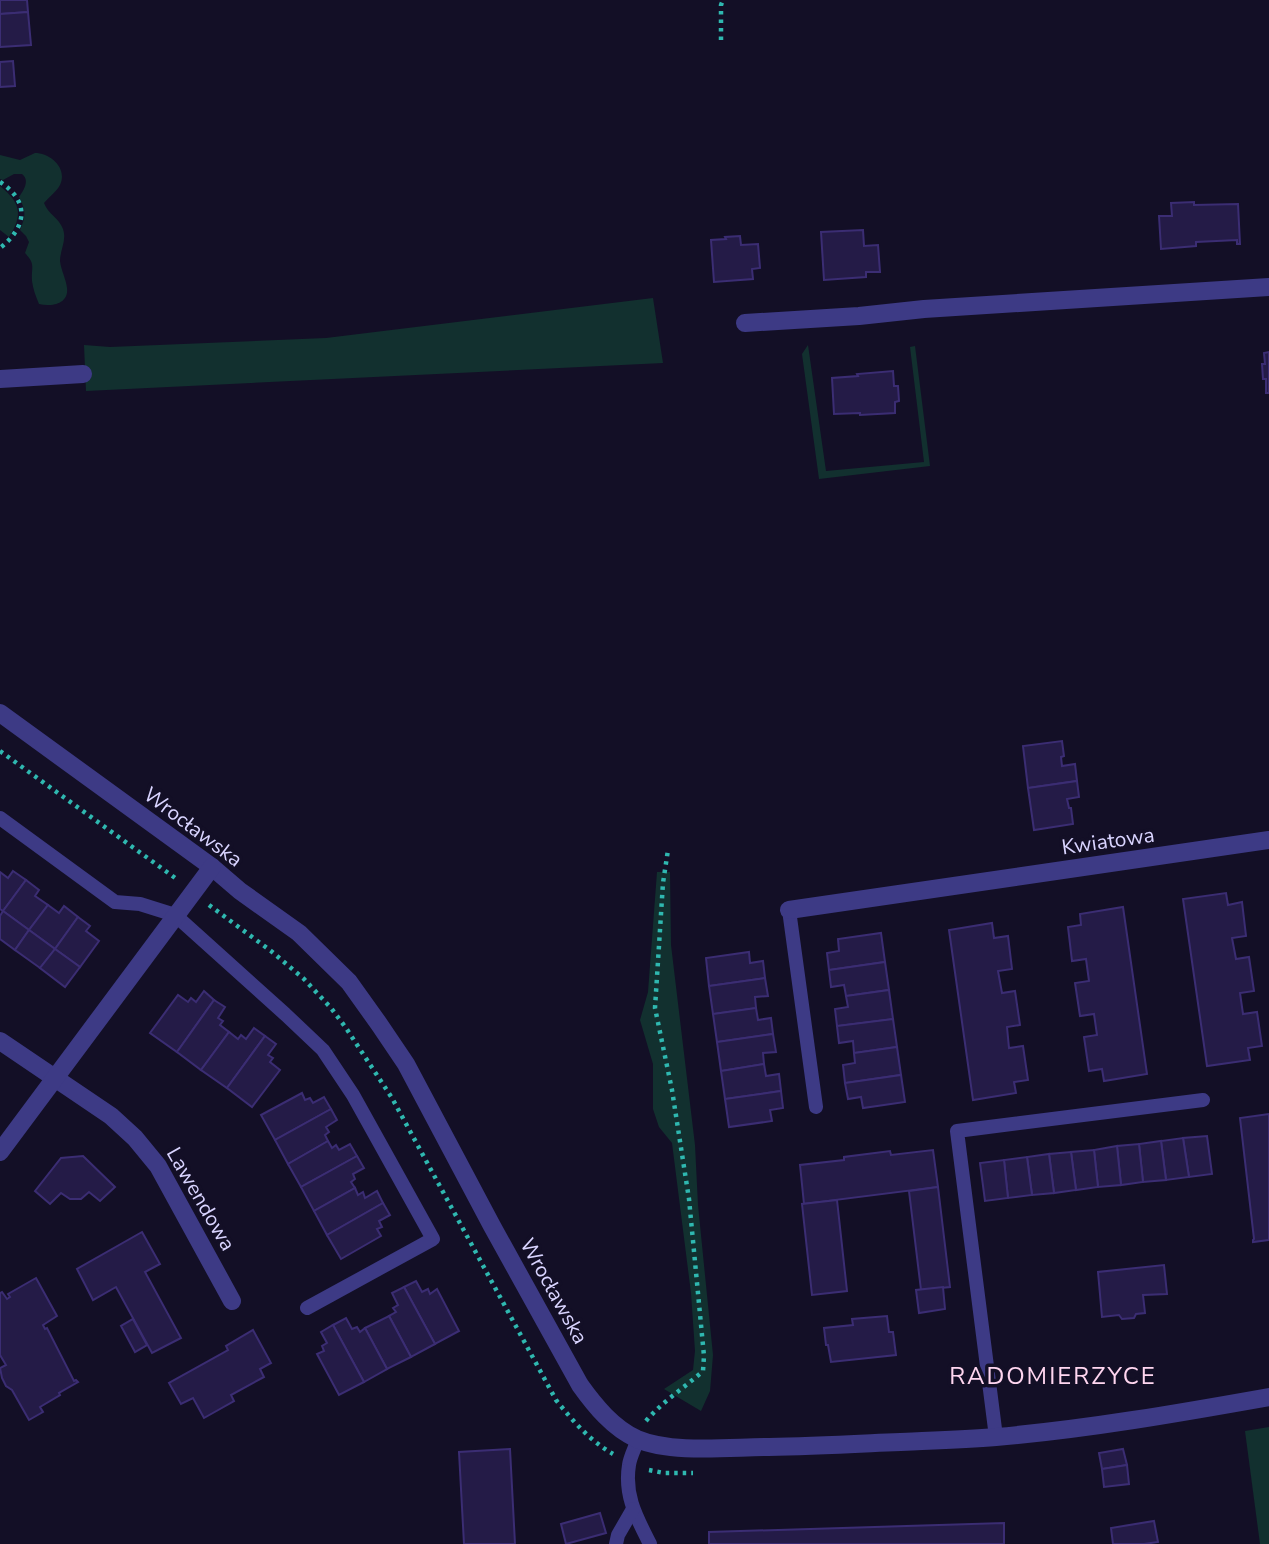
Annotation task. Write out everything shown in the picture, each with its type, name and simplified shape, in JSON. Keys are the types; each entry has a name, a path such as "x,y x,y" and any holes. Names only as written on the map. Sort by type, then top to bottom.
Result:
{"street":[{"path":"745,323 1269,287"},
{"path":"0,379 83,374"},
{"name":"Wrocławska","path":"0,713 299,933 349,982 406,1064 580,1385 594,1405 623,1431 638,1439 667,1447 704,1448 996,1437 1132,1421 1269,1397"},
{"name":"Kwiatowa","path":"789,910 1269,840"},
{"path":"0,1152 212,867"},
{"name":"Lawendowa","path":"0,1041 111,1116 135,1138 158,1166 232,1301"}],"lane":[{"path":"0,818 116,902 140,904 175,915 323,1051 353,1096 433,1239 307,1308"},
{"path":"789,910 816,1107"},
{"path":"996,1437 957,1131 1203,1100"},
{"path":"638,1439 629,1464 628,1484 633,1509 650,1544"},
{"path":"616,1544 618,1535 633,1509"}],"path":[{"path":"721,40 723,0"},
{"path":"0,182 19,203 22,215 16,232 0,248"},
{"path":"0,751 160,866 271,951 331,1007 392,1098 556,1400 575,1424 599,1446 629,1464 664,1473 694,1473"},
{"path":"638,1439 647,1420 661,1405 703,1371 704,1356 689,1199 655,1008 663,883 668,850"}],"green space":[{"path":"35,153 52,159 62,173 57,190 44,203 63,229 60,261 67,293 62,301 49,305 39,304 37,299 32,281 32,263 25,253 29,242 20,230 24,213 19,197 26,179 22,174 14,174 0,179 0,155 20,160"},
{"path":"0,186 12,198 18,210 9,237 0,230"},
{"path":"653,298 663,363 86,391 84,345 110,347 326,338"},
{"path":"808,345 826,471 924,462 910,347 915,346 930,466 819,479 802,354"},
{"path":"657,872 670,872 671,945 695,1145 698,1205 713,1355 710,1391 701,1411 664,1389 693,1370 695,1351 691,1293 672,1143 659,1127 653,1109 653,1064 640,1020 648,992"},
{"path":"1269,1427 1269,1544 1260,1544 1245,1431"}],"building":[{"path":"0,0 27,0 28,12 0,14"},
{"path":"28,12 31,45 0,47 0,14"},
{"path":"13,61 15,86 0,87 0,62"},
{"path":"1194,202 1194,205 1238,204 1240,244 1237,244 1237,240 1196,242 1196,246 1161,249 1159,216 1172,216 1171,203"},
{"path":"863,230 864,246 878,245 880,272 866,272 866,277 824,280 821,232"},
{"path":"740,236 741,245 758,244 760,268 752,269 753,279 714,282 711,240"},
{"path":"1269,352 1269,393 1266,393 1262,364 1265,364 1264,353"},
{"path":"893,371 899,401 895,402 895,413 834,414 832,378"},
{"path":"1062,741 1062,766 1075,764 1077,781 1028,788 1023,746"},
{"path":"1077,781 1079,797 1067,799 1073,824 1034,830 1028,788"},
{"path":"13,871 26,880 3,911 0,909 0,872 8,878"},
{"path":"26,880 39,890 35,896 48,905 29,930 3,911"},
{"path":"1226,893 1228,905 1242,902 1246,936 1232,938 1236,959 1249,957 1254,991 1240,993 1243,1014 1257,1012 1262,1046 1248,1048 1250,1060 1207,1066 1183,899"},
{"path":"48,905 59,913 64,906 78,917 55,949 29,930"},
{"path":"1123,907 1147,1074 1104,1081 1102,1069 1089,1071 1084,1037 1097,1035 1094,1014 1080,1016 1075,983 1089,981 1086,959 1072,961 1068,927 1081,925 1080,914"},
{"path":"3,911 29,930 15,950 0,939 0,916"},
{"path":"78,917 90,926 86,931 99,941 80,967 55,949"},
{"path":"992,923 994,938 1008,936 1012,969 998,971 1002,993 1015,991 1020,1025 1007,1027 1009,1048 1023,1046 1028,1080 1014,1082 1016,1093 973,1100 949,930"},
{"path":"29,930 55,949 40,968 15,950"},
{"path":"881,933 885,962 829,970 827,953 839,951 838,939"},
{"path":"55,949 80,967 65,987 40,968"},
{"path":"749,952 750,963 763,961 765,978 709,986 706,958"},
{"path":"885,962 889,990 846,996 844,985 831,987 829,970"},
{"path":"765,978 768,996 755,997 756,1008 713,1014 709,986"},
{"path":"889,990 893,1019 837,1026 835,1009 848,1007 846,996"},
{"path":"204,991 214,1000 177,1052 150,1033 178,995 188,1002 191,998 196,1002"},
{"path":"214,1000 225,1007 218,1018 223,1021 220,1025 229,1032 201,1070 177,1052"},
{"path":"756,1008 758,1020 771,1018 773,1034 717,1042 713,1014"},
{"path":"893,1019 897,1047 854,1053 853,1041 839,1043 837,1026"},
{"path":"254,1028 265,1036 227,1088 201,1070 229,1032 238,1039 241,1035 246,1039"},
{"path":"773,1034 776,1052 763,1053 764,1064 721,1071 717,1042"},
{"path":"265,1036 276,1044 268,1055 273,1058 270,1062 280,1070 252,1107 227,1088"},
{"path":"897,1047 901,1075 845,1083 843,1065 855,1063 854,1053"},
{"path":"764,1064 766,1076 779,1074 781,1091 725,1099 721,1071"},
{"path":"901,1075 905,1102 863,1108 861,1097 848,1099 845,1083"},
{"path":"781,1091 783,1108 770,1110 772,1121 729,1127 725,1099"},
{"path":"302,1093 305,1100 310,1098 313,1103 324,1097 331,1109 275,1140 261,1115"},
{"path":"331,1109 337,1120 326,1127 329,1132 325,1135 328,1141 288,1164 275,1140"},
{"path":"1269,1114 1269,1240 1253,1242 1240,1118"},
{"path":"1207,1136 1212,1174 1189,1177 1183,1138"},
{"path":"1183,1138 1189,1177 1166,1180 1161,1141"},
{"path":"328,1141 332,1148 336,1145 339,1150 350,1144 357,1156 301,1187 288,1164"},
{"path":"1161,1141 1166,1180 1143,1182 1139,1144"},
{"path":"1139,1144 1143,1182 1121,1185 1117,1146"},
{"path":"1117,1146 1121,1185 1098,1187 1094,1150"},
{"path":"933,1150 938,1187 804,1204 800,1165 890,1151 891,1155"},
{"path":"1094,1150 1098,1187 1076,1190 1071,1152"},
{"path":"1071,1152 1076,1190 1054,1193 1049,1154"},
{"path":"1049,1154 1054,1193 1032,1195 1027,1157"},
{"path":"83,1156 115,1187 100,1201 89,1192 81,1199 70,1199 61,1193 50,1204 35,1191 61,1158"},
{"path":"357,1156 364,1168 353,1174 355,1179 351,1182 355,1188 314,1211 301,1187"},
{"path":"1027,1157 1032,1195 1008,1198 1004,1160"},
{"path":"1004,1160 1008,1198 985,1201 980,1163"},
{"path":"938,1187 950,1287 921,1290 909,1191"},
{"path":"355,1188 358,1195 363,1192 365,1198 377,1191 383,1203 327,1235 314,1211"},
{"path":"837,1200 847,1291 812,1295 802,1204"},
{"path":"383,1203 390,1215 379,1221 382,1227 377,1229 381,1236 341,1259 327,1235"},
{"path":"142,1232 160,1264 145,1272 181,1338 152,1353 116,1287 93,1300 77,1269"},
{"path":"1164,1265 1167,1294 1143,1295 1145,1313 1136,1314 1134,1318 1122,1319 1119,1315 1102,1317 1098,1272"},
{"path":"36,1278 57,1316 43,1325 74,1381 78,1382 40,1407 43,1412 29,1420 2,1378 0,1368 6,1365 0,1355 0,1293 7,1299 10,1297 8,1294"},
{"path":"416,1281 422,1292 428,1289 430,1294 437,1289 459,1331 435,1344 404,1287"},
{"path":"404,1287 435,1344 411,1357 389,1316 396,1312 393,1308 398,1305 392,1293"},
{"path":"943,1287 945,1309 919,1313 916,1290"},
{"path":"389,1316 411,1357 387,1369 365,1328"},
{"path":"887,1316 889,1332 893,1332 896,1355 831,1362 824,1328 853,1325 852,1319"},
{"path":"346,1318 352,1329 357,1327 360,1332 365,1328 387,1369 364,1382 333,1325"},
{"path":"133,1319 147,1345 135,1352 121,1326"},
{"path":"333,1325 364,1382 339,1395 317,1354 324,1351 322,1346 327,1343 321,1332"},
{"path":"253,1330 271,1363 260,1369 264,1377 231,1395 234,1401 204,1418 193,1398 181,1404 169,1383 228,1350 226,1346"},
{"path":"510,1449 515,1544 464,1544 459,1452"},
{"path":"1123,1449 1127,1465 1102,1469 1099,1453"},
{"path":"1127,1465 1129,1484 1104,1487 1102,1469"},
{"path":"600,1513 606,1533 566,1544 561,1524"},
{"path":"1154,1521 1158,1542 1113,1544 1111,1528"},
{"path":"1004,1523 1004,1544 709,1544 709,1532"}],"district":[{"name":"RADOMIERZYCE","path":"1053,1376"}]}
